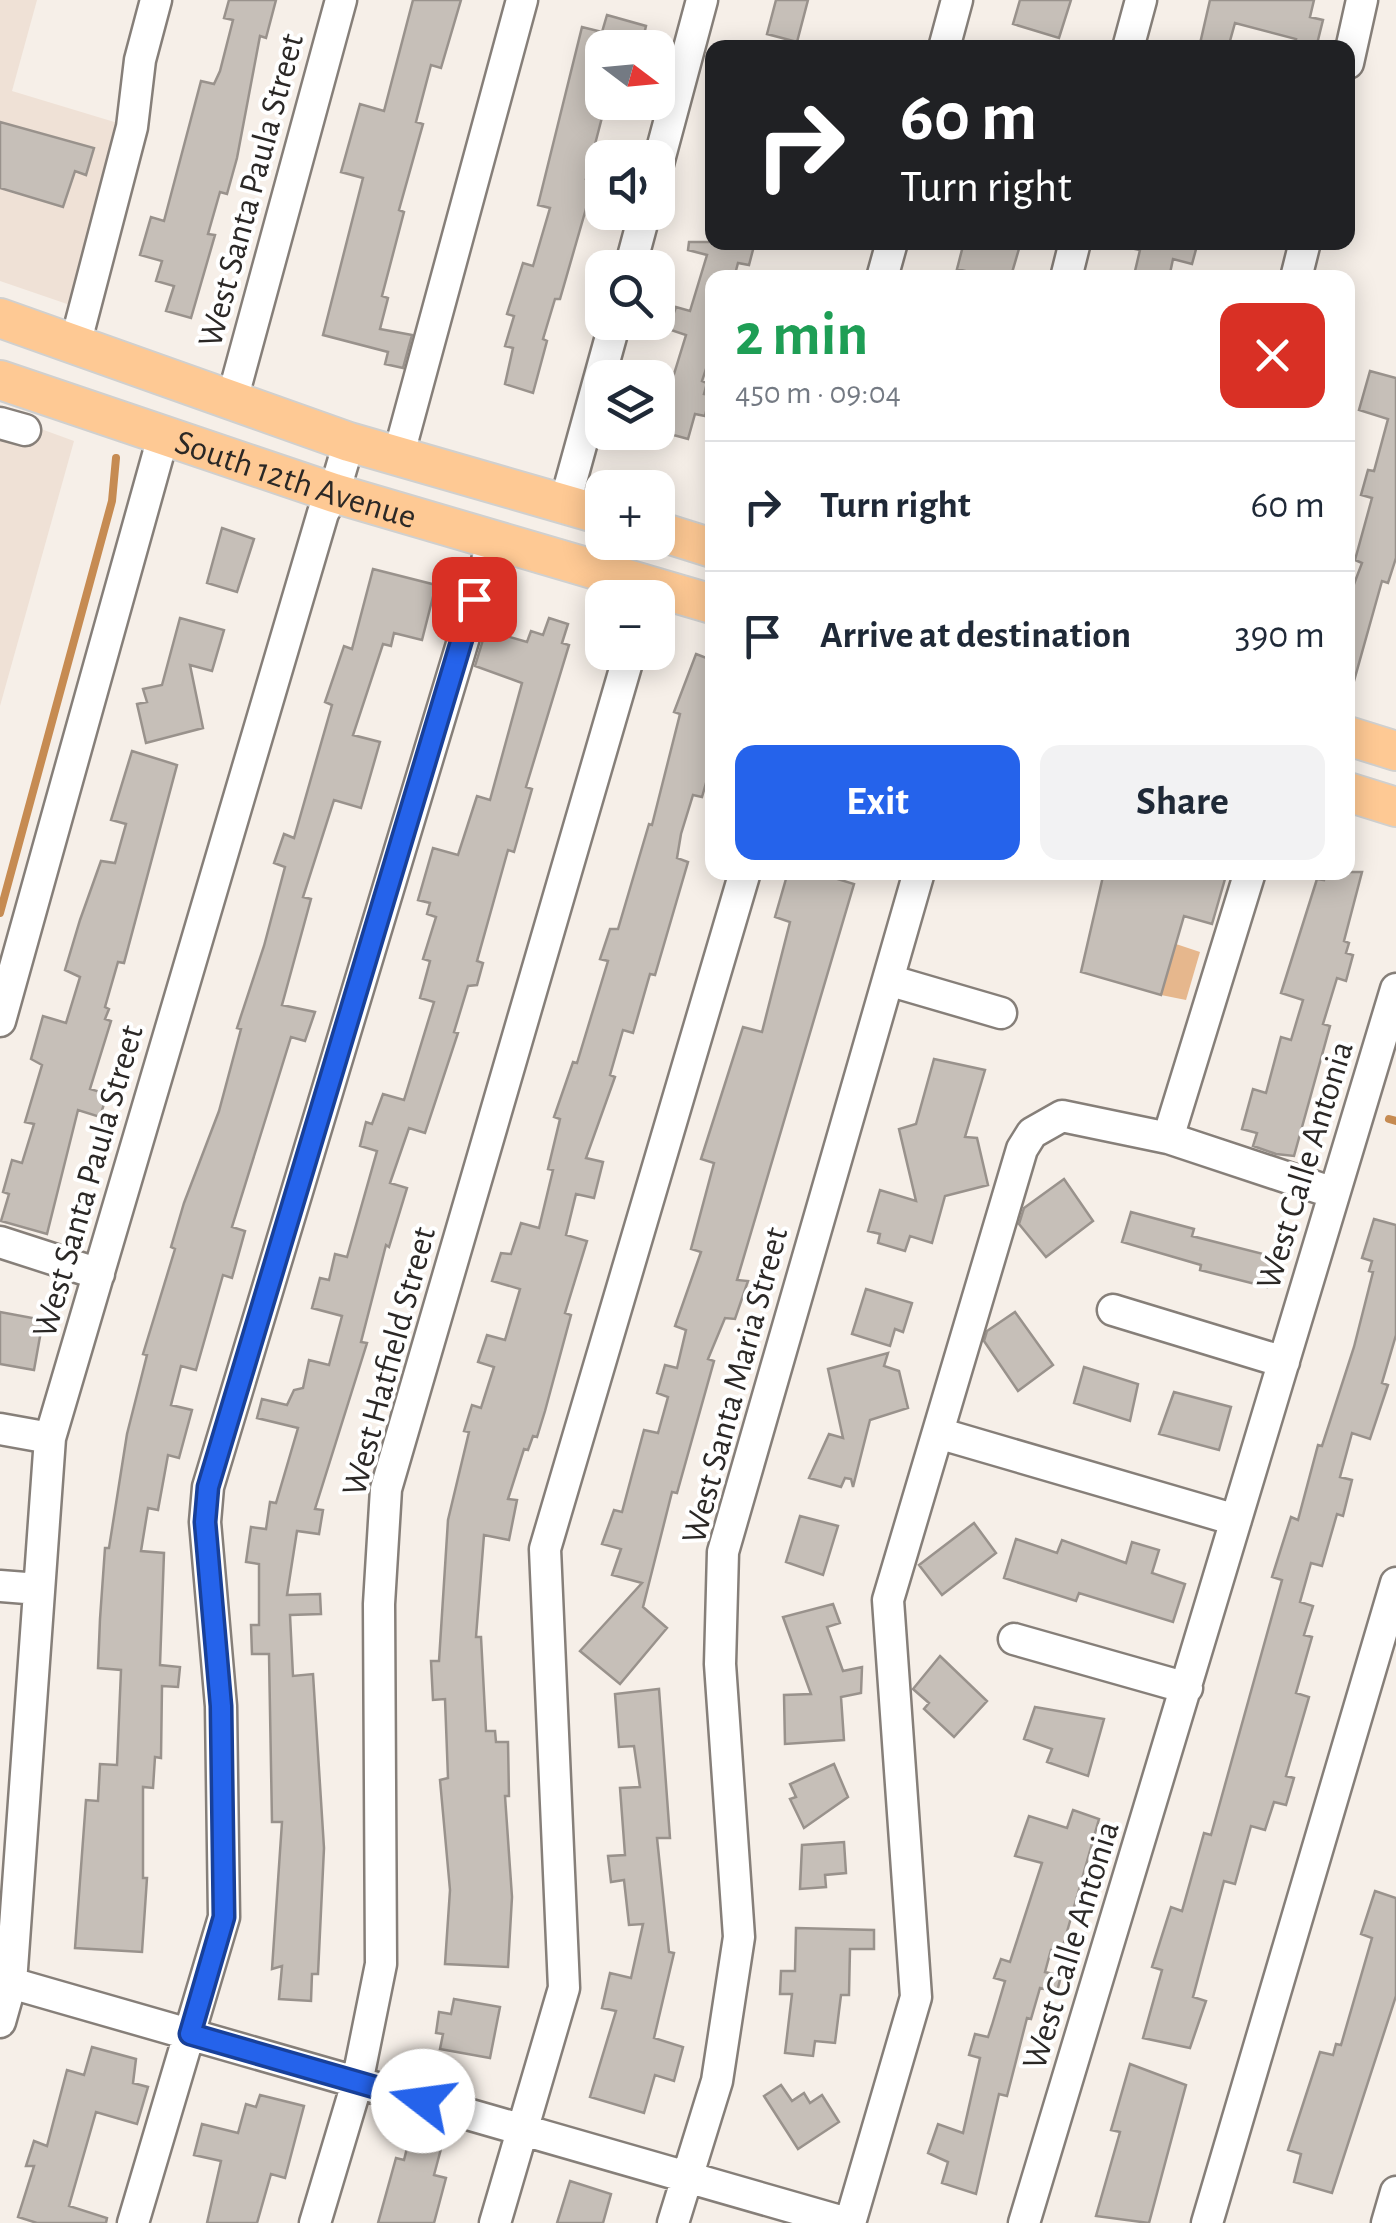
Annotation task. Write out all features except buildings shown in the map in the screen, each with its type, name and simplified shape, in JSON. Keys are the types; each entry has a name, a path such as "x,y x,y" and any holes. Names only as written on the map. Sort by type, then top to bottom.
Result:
{"main road":[{"name":"South 12th Avenue","path":"0,318 348,442 585,510"},
{"path":"23,416 41,376 57,368 126,364"},
{"name":"South 12th Avenue","path":"0,380 23,416 163,437 609,580"},
{"path":"675,537 705,546"},
{"name":"South 12th Avenue","path":"675,598 705,603"},
{"path":"1355,738 1396,751"},
{"path":"1355,794 1396,807"}],"street":[{"path":"75,345 132,128 140,60 156,0"},
{"name":"West Santa Paula Street","path":"232,400 341,0"},
{"path":"398,457 522,0"},
{"path":"664,140 702,0"},
{"path":"946,40 957,0"},
{"path":"1130,40 1141,0"},
{"path":"1353,40 1362,0"},
{"path":"565,504 611,340"},
{"path":"0,1021 163,437"},
{"name":"West Santa Paula Street","path":"0,2022 12,1982 50,1438 323,513 334,493 348,442"},
{"path":"133,2223 224,1917 221,1706 205,1522 208,1487 493,541"},
{"name":"West Hatfield Street","path":"315,2223 356,2083 381,1964 379,1604 386,1489 625,670"},
{"path":"495,2223 564,1988 546,1548 743,880"},
{"name":"West Santa Maria Street","path":"673,2223 717,2081 739,1937 720,1664 724,1552 917,880"},
{"path":"1168,1138 1248,880"},
{"path":"888,980 1001,1013"},
{"name":"West Calle Antonia","path":"1024,2223 1396,989"},
{"path":"12,1982 848,2223 916,1996 888,1600 1022,1149 1032,1133 1062,1116 1168,1138 1334,1193"},
{"path":"0,1242 98,1274"},
{"path":"1113,1310 1284,1362"},
{"path":"0,1430 50,1438"},
{"path":"938,1433 1236,1520"},
{"path":"1207,2223 1396,1583"},
{"path":"0,1586 39,1588"},
{"path":"1014,1639 1187,1688"},
{"path":"1387,2223 1396,2192"}],"shaded area":[{"path":"0,0 37,0 12,91 121,124 70,305 0,281"},
{"path":"0,414 74,441 0,706"},
{"path":"1176,944 1200,952 1186,1000 1161,995"}],"waterway":[{"path":"0,913 112,501 116,458"},
{"path":"1389,1119 1396,1121"}],"route":[{"path":"423,2101 190,2034 224,1917 221,1706 205,1522 208,1487 474,599"}]}
